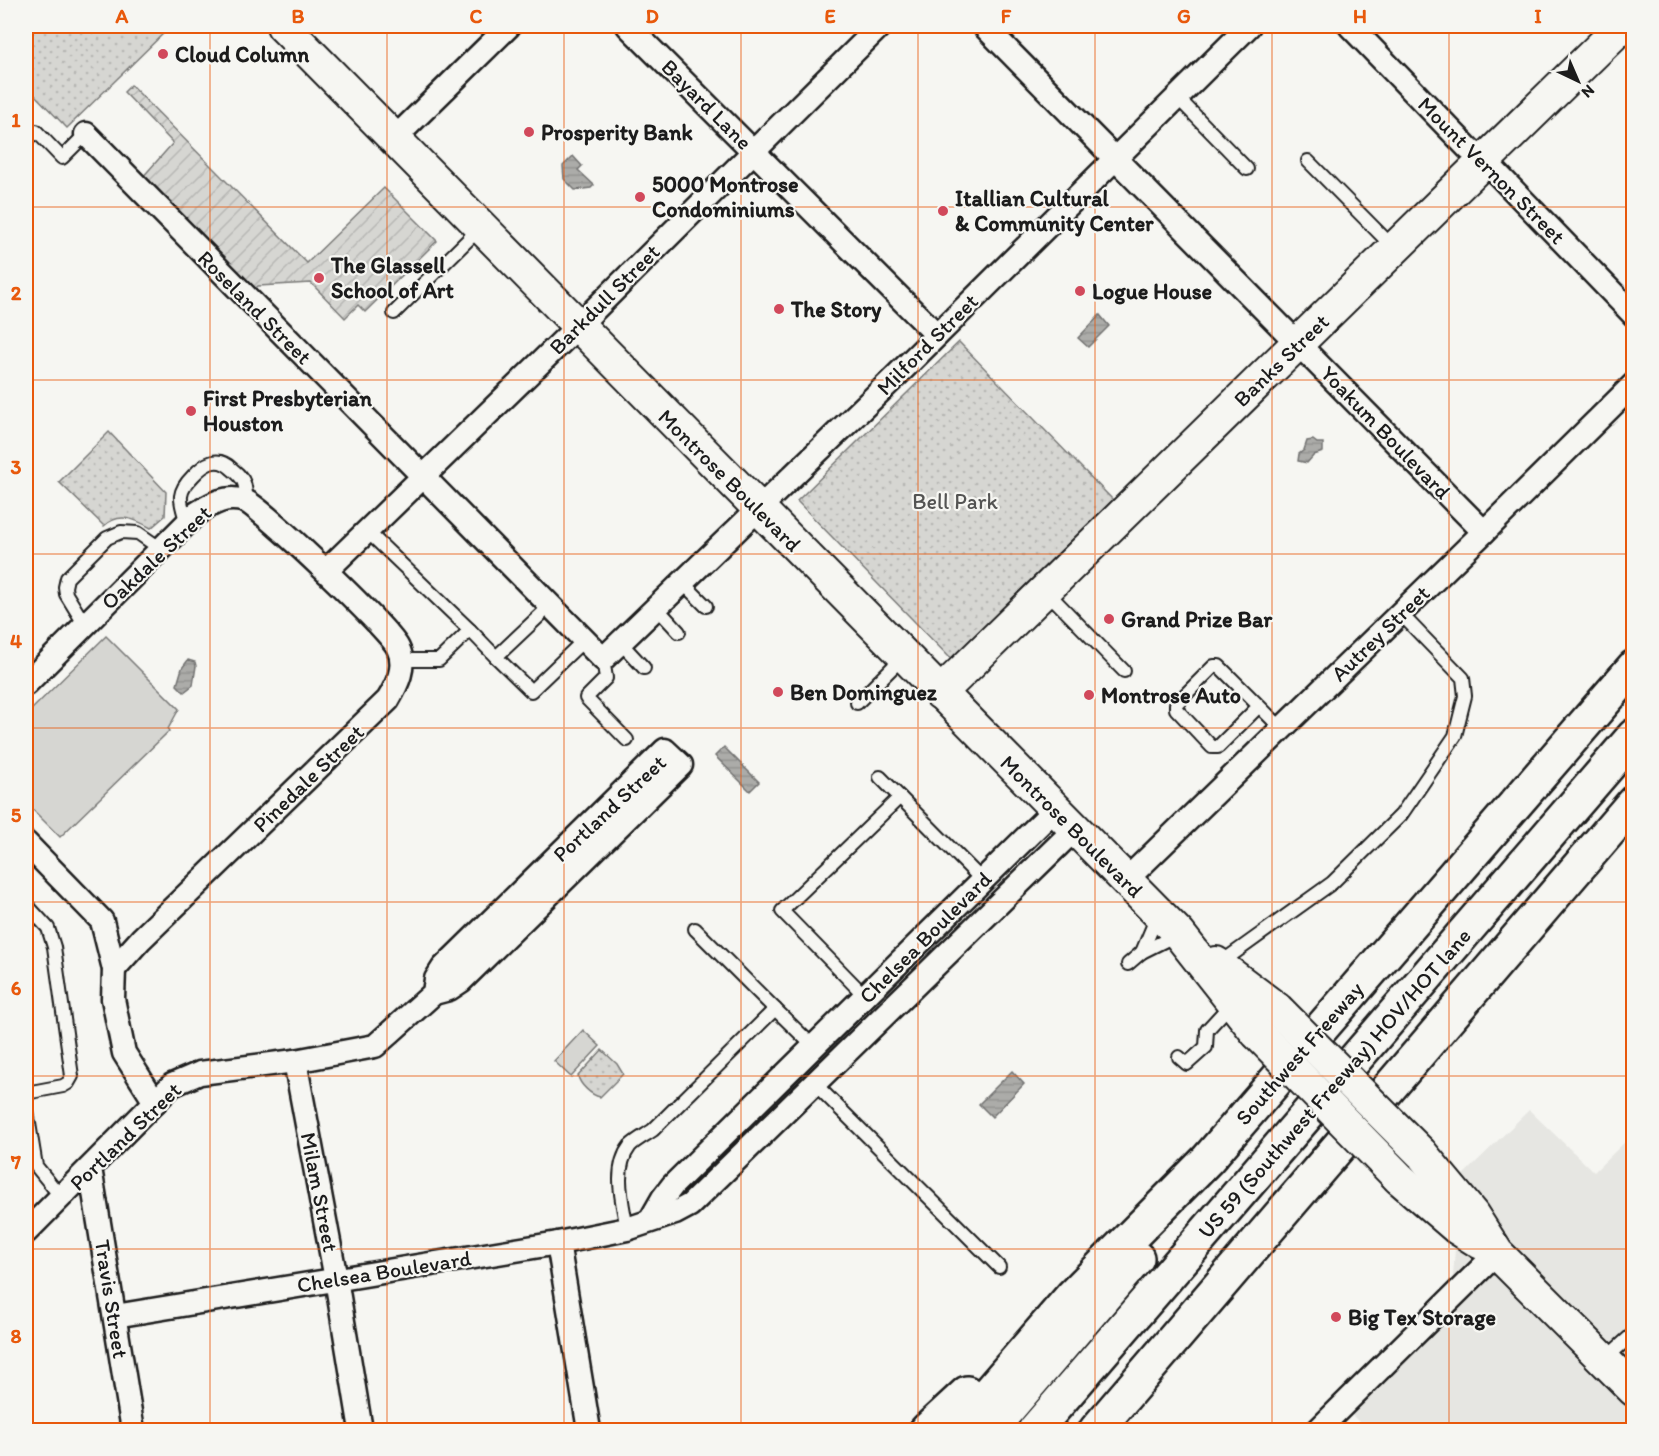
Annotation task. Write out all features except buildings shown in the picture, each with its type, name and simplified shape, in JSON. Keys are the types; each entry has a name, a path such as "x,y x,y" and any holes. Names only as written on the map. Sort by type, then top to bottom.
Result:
{"highway":[{"name":"Southwest Freeway","path":"956,1431 1072,1296 1208,1159 1634,667"},
{"name":"US 59 (Southwest Freeway) HOV/HOT lane","path":"1035,1431 1634,736"},
{"path":"1096,1431 1634,802"},
{"path":"990,1431 1168,1222 1208,1159"},
{"path":"927,1431 1072,1296"}],"main road":[{"name":"Montrose Boulevard","path":"283,26 1125,881 1168,923 1277,1009 1421,1154 1472,1214 1497,1253 1634,1390"},
{"name":"Banks Street","path":"940,693 1622,26"},
{"name":"Montrose Boulevard","path":"1168,923 1257,1033 1399,1178 1458,1228 1497,1253"}],"street":[{"path":"394,139 509,26"},
{"name":"Bayard Lane","path":"628,26 937,335"},
{"name":"Barkdull Street","path":"326,572 880,26"},
{"name":"Yoakum Boulevard","path":"984,26 1484,532"},
{"name":"Milford Street","path":"603,659 937,335 1249,26"},
{"name":"Mount Vernon Street","path":"1350,26 1469,149 1485,160 1634,315"},
{"name":"Roseland Street","path":"86,134 603,659"},
{"name":"Autrey Street","path":"1125,881 1634,384"},
{"name":"Oakdale Street","path":"26,684 197,513 216,501 232,499 247,502"},
{"path":"247,502 261,512 326,572 385,632 399,648 400,660"},
{"name":"Pinedale Street","path":"114,969 141,939 388,700 398,684 400,660"},
{"name":"Portland Street","path":"26,1232 172,1085 200,1073 295,1061 375,1046 434,993 449,989 461,981 681,765 665,750 443,968 436,979 434,993"},
{"name":"Chelsea Boulevard","path":"651,1220 673,1185 982,880 1065,819"},
{"name":"Chelsea Boulevard","path":"115,1316 558,1243 627,1229 675,1213 690,1205 814,1083 1065,819"},
{"path":"26,843 102,921 114,969 113,999 124,1053 155,1102"},
{"name":"Milam Street","path":"295,1061 362,1431"},
{"path":"795,1065 814,1083"},
{"name":"Travis Street","path":"90,1168 134,1431"},
{"path":"558,1243 589,1431"},
{"path":"1326,1428 1497,1253"}],"lane":[{"path":"1177,98 1247,169"},
{"path":"26,141 36,131 62,158 86,134"},
{"path":"1308,161 1395,249"},
{"path":"394,313 481,227"},
{"path":"187,524 181,497 182,491 203,466 211,462 220,460 228,464 241,477 245,484 247,502"},
{"path":"367,531 531,691 584,640"},
{"path":"85,625 66,594 67,578 107,538 121,532 138,533 161,549"},
{"path":"682,582 706,606"},
{"path":"1045,591 1124,671"},
{"path":"496,657 550,606"},
{"path":"656,608 679,632"},
{"path":"1219,964 1340,876 1401,815 1455,736 1465,696 1463,678 1400,614"},
{"path":"400,660 439,660 470,630"},
{"path":"620,642 644,668"},
{"path":"857,703 904,656"},
{"path":"603,659 606,678 586,699 627,740"},
{"path":"1259,706 1218,747 1212,747 1176,709 1176,704 1214,666 1219,666 1259,706 1281,729"},
{"path":"880,777 982,880"},
{"path":"865,996 782,911 900,797"},
{"path":"26,904 48,928 54,947 72,1076 63,1086 26,1093"},
{"path":"1142,952 1168,923"},
{"path":"1128,964 1168,923"},
{"path":"695,929 814,1047"},
{"path":"1179,1057 1187,1064 1206,1047 1208,1030 1233,1002"},
{"path":"627,1229 620,1167 630,1146 653,1130 775,1009"},
{"path":"814,1083 999,1267"},
{"path":"26,1105 36,1166 61,1197"},
{"path":"1604,1360 1634,1333"}],"shaded area":[{"path":"573,156 582,166 578,170 594,185 591,188 575,190 564,179 563,166"},
{"path":"1100,315 1109,326 1088,347 1078,338"},
{"path":"1307,441 1323,443 1323,452 1314,455 1307,463 1298,461 1299,454 1304,450"},
{"path":"188,660 195,662 196,666 193,685 184,692 177,685 182,668"},
{"path":"724,747 759,782 750,791 715,756"},
{"path":"1012,1071 1024,1084 992,1117 979,1104"},
{"path":"1529,1110 1594,1172 1629,1138 1633,1143 1633,1430 1367,1430 1337,1400 1453,1277 1460,1178"}],"green space":[{"path":"26,26 171,26 67,128 26,86"},
{"path":"131,85 307,263 384,188 437,241 365,312 358,305 345,318 311,283 258,286 252,292 141,179 173,143 124,92"},
{"name":"Bell Park","path":"959,342 1113,500 951,659 797,501"},
{"path":"109,432 166,492 165,516 151,528 127,518 115,519 104,526 59,482"},
{"path":"106,636 179,709 169,731 60,837 26,803 26,715"},
{"path":"583,1030 600,1046 571,1077 554,1061"},
{"path":"602,1050 617,1064 623,1074 600,1097 586,1089 578,1076"}],"place":[{"name":"Cloud Column","path":"163,54"},
{"name":"Prosperity Bank","path":"529,132"},
{"name":"5000 Montrose Condominiums","path":"640,197"},
{"name":"Itallian Cultural & Community Center","path":"943,211"},
{"name":"The Glassell School of Art","path":"319,278"},
{"name":"Logue House","path":"1080,291"},
{"name":"The Story","path":"779,309"},
{"name":"First Presbyterian Houston","path":"191,411"},
{"name":"Grand Prize Bar","path":"1109,619"},
{"name":"Ben Dominguez","path":"778,692"},
{"name":"Montrose Auto","path":"1089,695"},
{"name":"Big Tex Storage","path":"1336,1317"}]}
